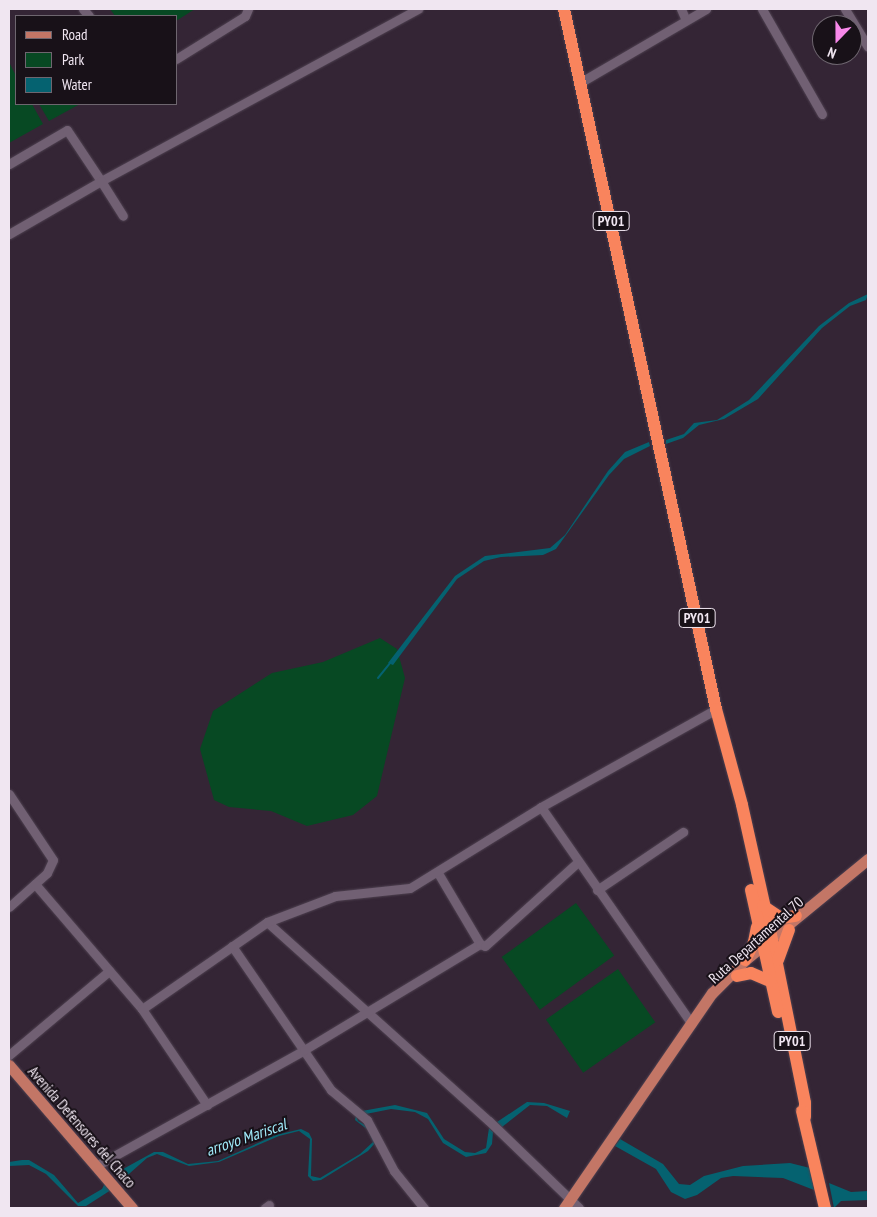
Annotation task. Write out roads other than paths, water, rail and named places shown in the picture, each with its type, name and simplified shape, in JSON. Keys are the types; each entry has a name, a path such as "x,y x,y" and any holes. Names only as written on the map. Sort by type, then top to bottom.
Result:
{"highway":[{"name":"PY01","path":"564,9 733,781 757,922 778,965 805,1103 805,1118"},
{"name":"PY01","path":"733,781 742,805 763,906 770,981 805,1118 825,1208"},
{"path":"763,906 781,918 796,916"},
{"path":"745,960 754,942 757,922"},
{"path":"778,965 789,930"},
{"path":"737,976 751,973 770,981"}],"main road":[{"name":"Ruta Departamental 70","path":"707,1002 745,960 789,930 830,895 838,882 868,859"},
{"path":"768,945 796,916 838,882"},
{"name":"Ruta Departamental 70","path":"707,1002 768,945"},
{"path":"566,1205 707,1002"},
{"name":"Avenida Defensores del Chaco","path":"9,1065 132,1208"}],"street":[{"path":"178,58 245,16 248,9"},
{"path":"9,234 101,181 418,9"},
{"path":"680,9 686,20"},
{"path":"581,82 706,9"},
{"path":"762,9 822,114"},
{"path":"845,9 868,47"},
{"path":"9,164 67,130 123,216"},
{"path":"142,1009 267,922 334,896 410,888 438,873 541,807 716,710"},
{"path":"9,794 53,860 52,867 9,907"},
{"path":"541,807 692,1024"},
{"path":"597,890 683,832"},
{"path":"438,873 480,944 486,946 578,862"},
{"path":"35,884 142,1009 207,1105"},
{"path":"267,922 366,1014 489,1121 566,1205 579,1208"},
{"path":"100,1170 207,1105 366,1014 480,944"},
{"path":"232,946 330,1090 366,1120 394,1170 424,1208"},
{"path":"9,1055 109,971"}],"water":[{"path":"868,294 866,300 850,306 822,328 758,399 724,419 699,425 683,438 666,444 666,440 684,434 694,423 717,420 749,400 819,326 849,303"},
{"path":"649,442 650,446 624,459 609,475 556,549 543,555 501,557 484,561 457,579 393,665 388,663 455,576 485,556 550,548 565,535 608,471 625,452"},
{"path":"527,1102 544,1103 570,1111 567,1118 547,1106 530,1105 502,1127 497,1122"},
{"path":"395,1105 427,1113 444,1139 465,1152 475,1153 486,1148 489,1128 493,1132 492,1144 486,1153 466,1157 443,1143 428,1119 415,1112 391,1109 366,1114 362,1111"},
{"path":"356,1115 358,1121 365,1125 376,1142 368,1151 321,1180 313,1181 308,1176 310,1139 299,1131 279,1136 219,1162 189,1166 157,1154 147,1158 121,1181 114,1174 154,1152 163,1152 188,1164 218,1161 276,1135 301,1129 309,1133 312,1139 311,1176 320,1178 360,1154 373,1142 368,1130 355,1120"},
{"path":"620,1139 663,1164 679,1184 690,1185 704,1176 743,1166 790,1163 810,1168 814,1190 783,1178 733,1176 721,1178 697,1195 685,1199 671,1192 656,1169 615,1146"},
{"path":"29,1160 54,1175 78,1203 102,1189 105,1183 111,1190 86,1206 78,1206 46,1174 29,1165 9,1166 9,1162"},
{"path":"829,1183 851,1192 868,1191 868,1200 841,1201 834,1208"}],"waterway":[{"path":"378,678 391,662"}],"water label":[{"name":"arroyo Mariscal","path":"246,1137"}]}
